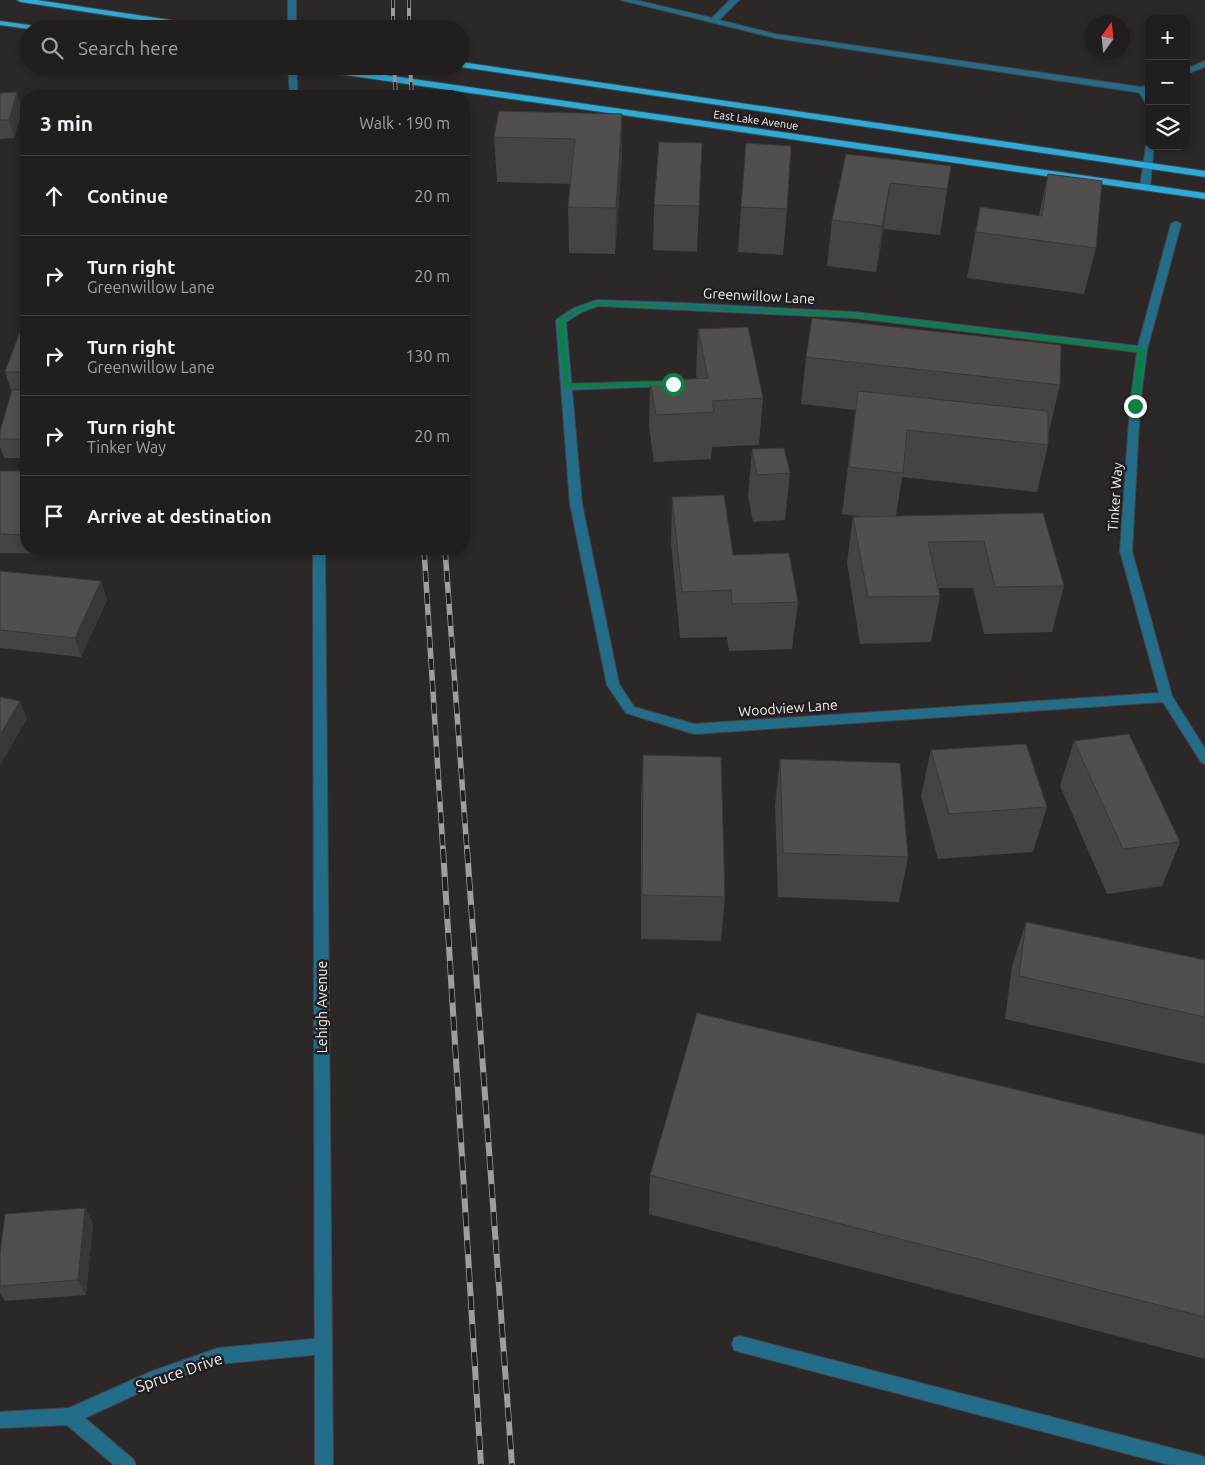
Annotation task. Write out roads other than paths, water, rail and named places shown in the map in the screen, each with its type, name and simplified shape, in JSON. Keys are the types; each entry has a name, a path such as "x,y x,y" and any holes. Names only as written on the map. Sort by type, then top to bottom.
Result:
{"main road":[{"path":"21,0 157,20"},
{"path":"0,22 20,25"},
{"name":"East Lake Avenue","path":"470,65 1205,174"},
{"name":"East Lake Avenue","path":"367,75 1205,196"}],"street":[{"path":"292,0 292,20"},
{"path":"625,0 775,36 1145,89"},
{"path":"713,22 735,0"},
{"path":"1190,70 1205,64"},
{"path":"292,75 294,90"},
{"path":"1145,187 1149,150"},
{"name":"Tinker Way","path":"1176,224 1142,350 1135,406 1126,551 1166,697 1205,759"},
{"name":"Greenwillow Lane","path":"576,504 561,321 578,310 597,304 854,315 1142,350"},
{"path":"566,386 673,384"},
{"name":"Woodview Lane","path":"576,504 613,685 630,710 694,729 1166,697"},
{"name":"Lehigh Avenue","path":"319,555 324,1465"},
{"path":"740,1344 1202,1465"},
{"name":"Spruce Drive","path":"0,1420 70,1416 150,1380 218,1356 323,1346"},
{"path":"70,1416 127,1465"}],"railway":[{"path":"393,0 393,20"},
{"path":"409,0 409,20"},
{"path":"395,75 396,90"},
{"path":"411,75 412,90"},
{"path":"424,555 443,851"},
{"path":"445,555 467,851"},
{"path":"443,849 481,1465"},
{"path":"467,849 512,1465"}]}
